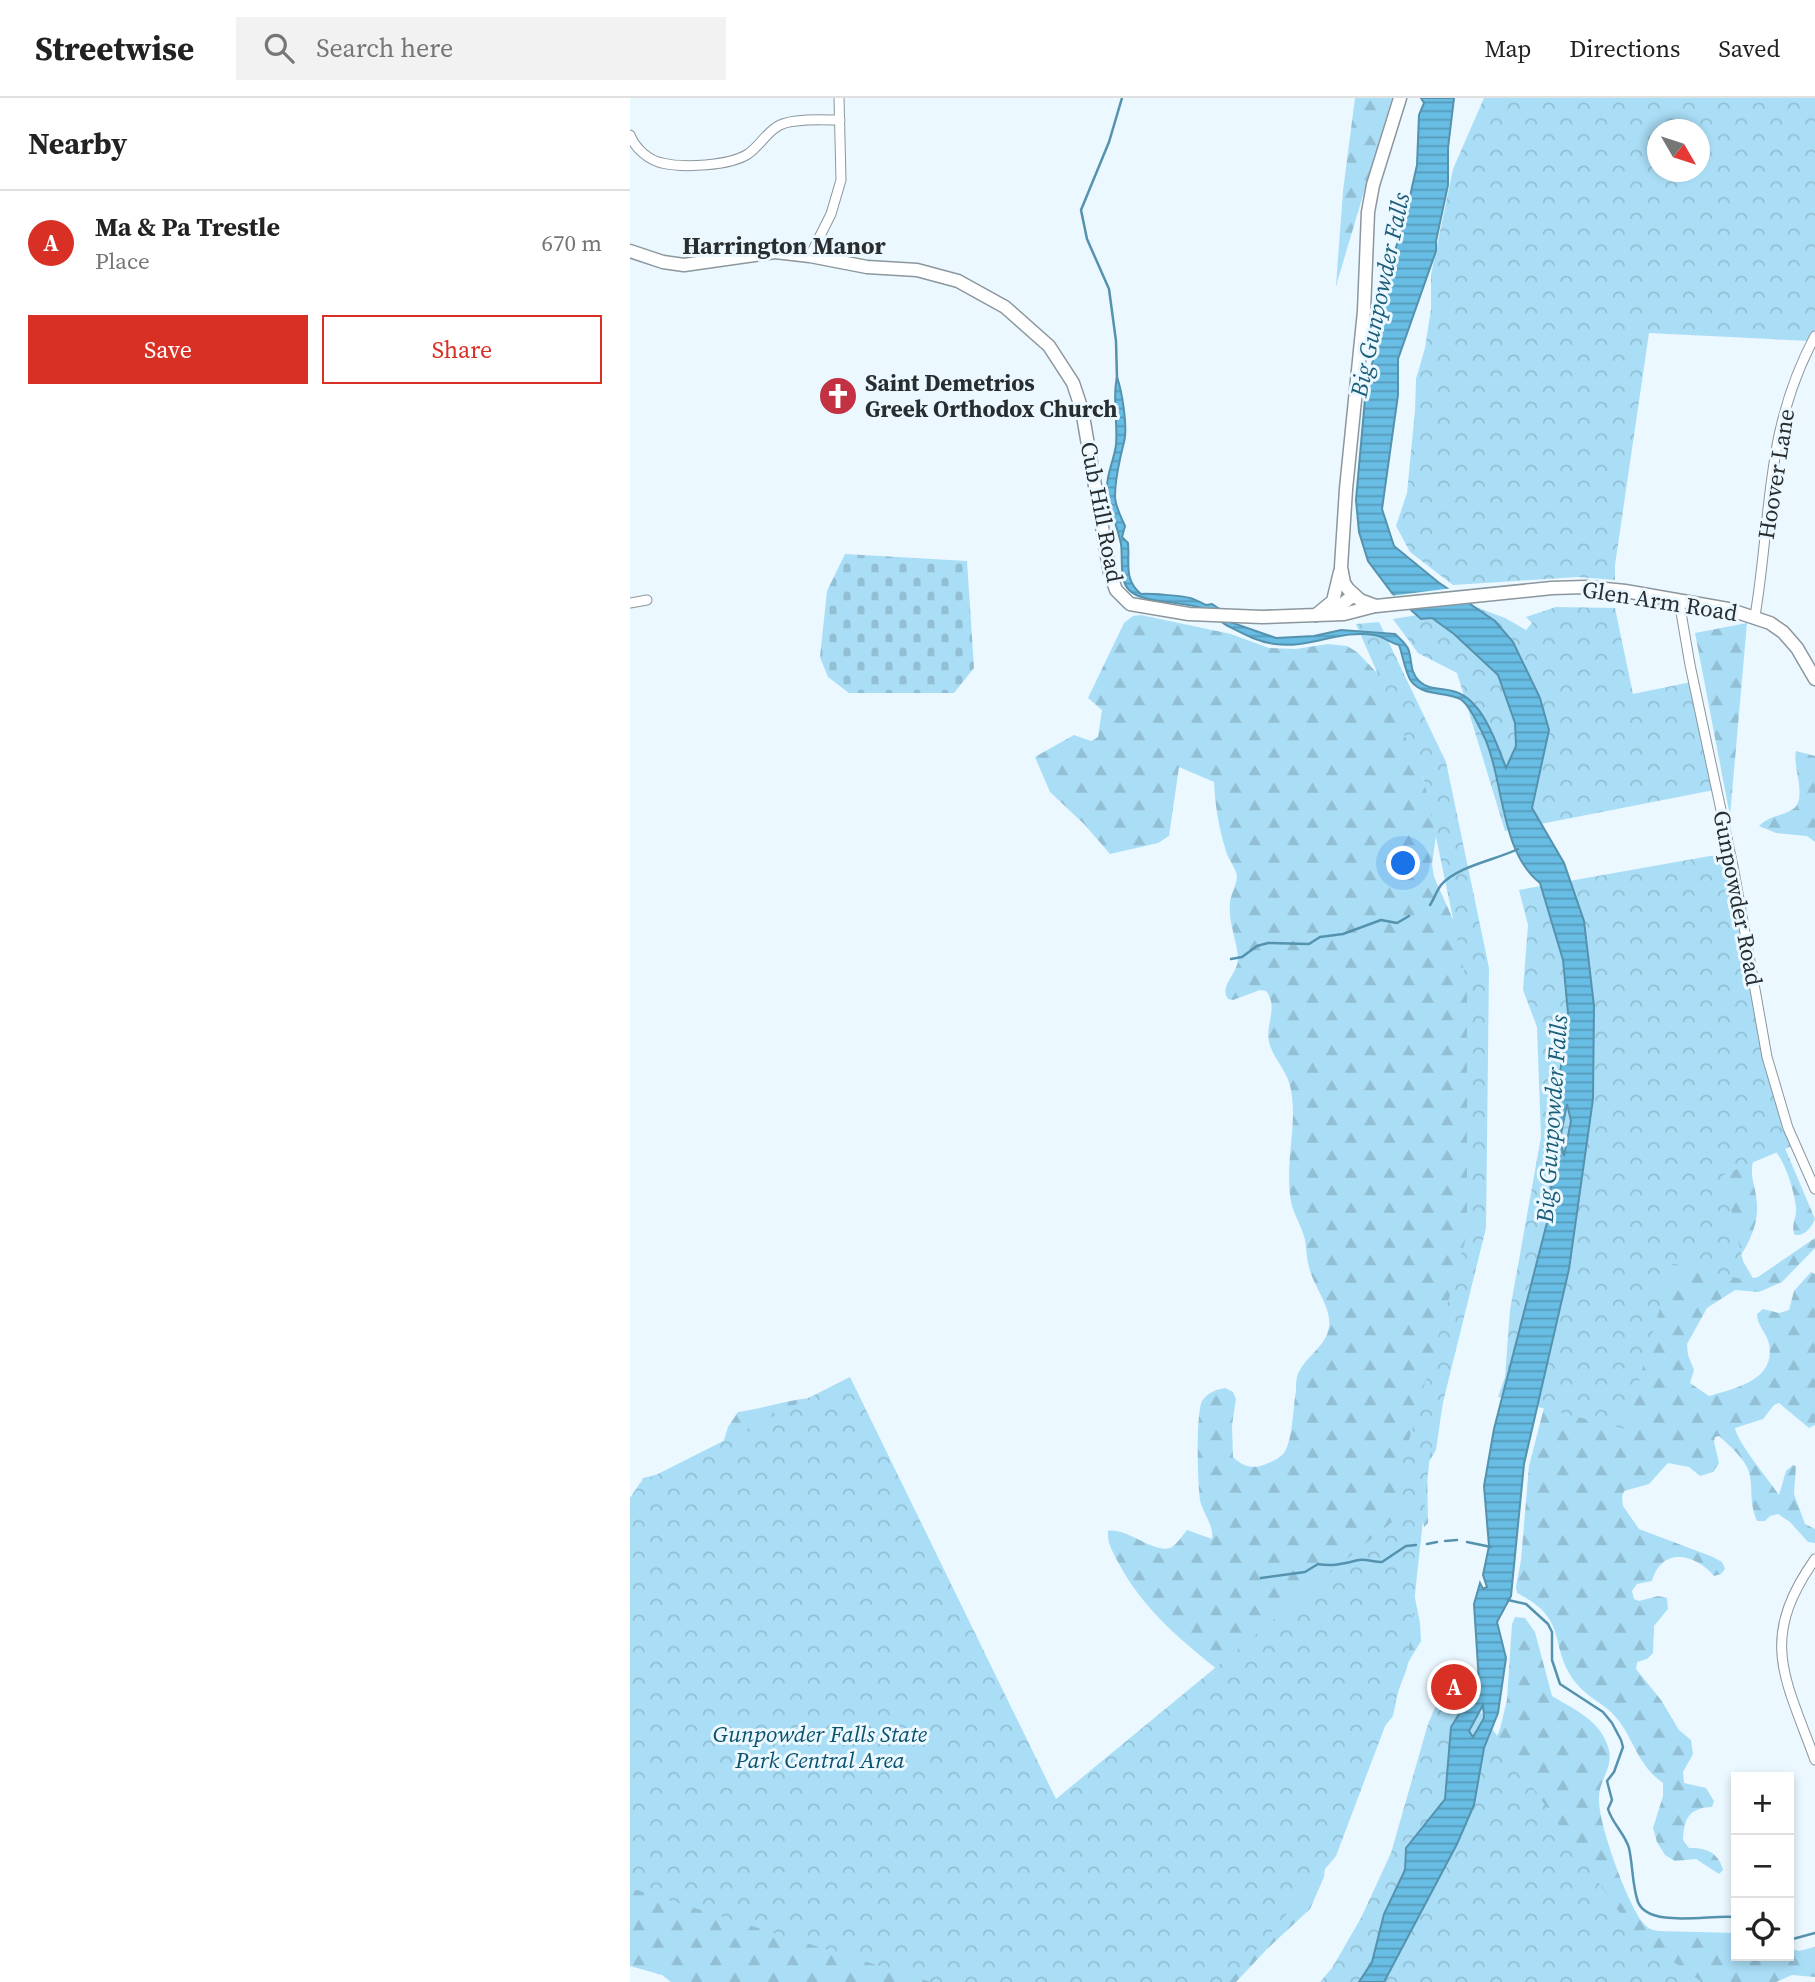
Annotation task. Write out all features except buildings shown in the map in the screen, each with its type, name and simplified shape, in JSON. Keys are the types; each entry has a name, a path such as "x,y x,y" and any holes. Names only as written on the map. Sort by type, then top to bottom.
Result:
{"main road":[{"path":"1316,615 1332,601 1341,567 1364,311 1368,212 1373,185 1400,98"},
{"name":"Cub Hill Road","path":"630,251 663,262 684,265 775,251 867,267 929,272 958,281 1005,307 1049,346 1066,369 1082,410 1107,555 1115,589 1123,599 1135,606 1223,617 1316,615 1333,611 1354,596"},
{"path":"1341,567 1344,583 1354,596"},
{"name":"Glen Arm Road","path":"1354,596 1366,603 1381,606 1531,589 1576,587 1625,591 1755,616 1770,622 1790,639 1815,679"},
{"path":"1316,615 1344,614 1381,606"}],"street":[{"path":"810,256 838,194 842,158 839,98"},
{"path":"630,135 645,155 661,163 728,162 748,154 773,129 783,123 840,120"},
{"name":"Hoover Lane","path":"1755,616 1776,443 1791,388 1815,337"},
{"path":"630,603 647,600"},
{"name":"Gunpowder Road","path":"1679,601 1734,871 1767,1057 1780,1107 1815,1189"},
{"path":"1815,1559 1793,1592 1787,1609 1782,1648 1788,1690 1815,1760"}],"green space":[{"path":"1355,98 1392,98 1336,286 1343,191"},
{"path":"1484,98 1815,98 1815,332 1810,341 1649,333 1615,580 1577,577 1453,585 1410,552 1396,526 1407,493 1416,379 1425,348 1431,309 1431,275 1453,169"},
{"path":"845,554 967,561 974,668 954,693 849,693 828,677 820,657 827,591"},
{"path":"1473,606 1505,618 1526,630 1532,623 1526,617 1556,607 1615,608 1633,694 1691,682 1714,790 1505,831 1457,673 1418,653 1393,619"},
{"path":"1141,615 1231,634 1269,648 1296,649 1328,644 1347,646 1357,652 1393,694 1432,803 1437,828 1432,864 1434,877 1469,955 1482,1041 1466,1290 1454,1324 1436,1450 1427,1465 1428,1523 1424,1527 1422,1518 1413,1588 1421,1641 1400,1683 1393,1716 1373,1741 1326,1858 1324,1877 1310,1909 1236,1982 671,1982 662,1975 630,1966 630,1506 643,1478 679,1469 720,1453 728,1427 738,1412 811,1398 1030,1830 1223,1674 1178,1637 1151,1610 1112,1551 1108,1531 1124,1533 1165,1549 1174,1546 1187,1530 1212,1539 1201,1504 1199,1484 1198,1435 1202,1401 1218,1390 1225,1388 1233,1392 1236,1399 1232,1425 1233,1457 1236,1460 1244,1465 1257,1467 1278,1458 1284,1453 1289,1440 1296,1380 1303,1365 1324,1340 1329,1319 1311,1274 1304,1236 1292,1206 1289,1177 1293,1104 1289,1083 1269,1042 1272,1010 1270,997 1266,991 1260,990 1233,1000 1228,999 1226,994 1227,984 1238,962 1230,909 1237,876 1221,834 1214,782 1179,767 1169,836 1158,843 1110,854 1084,824 1050,792 1035,757 1074,735 1091,741 1098,737 1102,710 1088,698 1124,623 1133,616"},
{"name":"Gunpowder Falls State Park Central Area","path":"1379,622 1446,762 1489,968 1486,1228 1430,1455 1407,1668 1336,1856 1229,1982 931,1982 630,1888 630,1498 640,1483 850,1377 1056,1799 1398,1517 1399,1476 1467,1234 1467,985 1424,780 1356,624"},
{"path":"1747,623 1730,816 1695,633"},
{"path":"1796,751 1815,756 1815,842 1807,836 1776,833 1759,826 1768,819 1789,812 1797,804 1799,790"},
{"path":"1727,853 1772,1088 1780,1118 1792,1146 1723,1175 1743,1261 1755,1282 1670,1263 1666,1287 1625,1429 1498,1397 1505,1377 1510,1310 1541,1137 1537,1027 1523,990 1528,925 1519,890"},
{"path":"1773,1120 1815,1219 1807,1231 1795,1235 1795,1202 1782,1162 1775,1151 1755,1156 1752,1175 1757,1212 1753,1232 1741,1255 1746,1272 1753,1278 1758,1277 1815,1238 1815,1248 1782,1282 1759,1292 1735,1290 1707,1308 1687,1344 1694,1370 1690,1383 1709,1396 1742,1386 1760,1374 1770,1356 1769,1344 1757,1314 1763,1309 1779,1313 1789,1310 1794,1291 1811,1272 1815,1274 1815,1425 1809,1428 1779,1403 1774,1405 1763,1419 1735,1428 1747,1451 1779,1495 1786,1471 1793,1465 1796,1466 1794,1494 1805,1524 1815,1529 1815,1543 1808,1542 1790,1522 1778,1514 1765,1521 1757,1521 1746,1465 1719,1436 1715,1437 1714,1442 1719,1463 1713,1472 1700,1476 1689,1467 1668,1463 1649,1484 1624,1491 1622,1497 1623,1506 1639,1529 1713,1557 1722,1562 1725,1569 1714,1576 1697,1562 1679,1557 1671,1558 1657,1570 1652,1581 1637,1584 1632,1591 1634,1599 1639,1601 1658,1596 1667,1598 1668,1609 1654,1626 1653,1653 1647,1659 1637,1662 1636,1669 1661,1700 1679,1730 1691,1740 1693,1754 1683,1772 1684,1783 1706,1788 1714,1801 1712,1807 1698,1809 1689,1816 1683,1840 1689,1848 1706,1850 1715,1855 1723,1870 1719,1874 1696,1859 1675,1861 1665,1855 1653,1828 1663,1796 1663,1783 1646,1767 1620,1722 1576,1683 1567,1670 1552,1624 1534,1603 1517,1593 1516,1587 1529,1466 1562,1338"},
{"path":"1515,1617 1525,1618 1535,1632 1552,1696 1586,1717 1605,1740 1610,1757 1599,1797 1603,1824 1622,1882 1644,1924 1658,1931 1731,1933 1731,1961 1794,1961 1794,1950 1815,1947 1815,1977 1792,1975 1776,1982 1390,1982 1500,1729 1507,1700 1512,1624"},
{"path":"1455,1675 1635,1935 1702,1982 1320,1982 1332,1968 1361,1918 1391,1853 1428,1724 1444,1686"}],"shaded area":[{"path":"1421,98 1454,98 1448,148 1448,185 1436,251 1398,359 1398,395 1382,509 1394,546 1438,582 1495,621 1513,642 1540,698 1549,730 1532,808 1564,863 1584,921 1594,1006 1593,1099 1569,1269 1524,1464 1511,1596 1497,1622 1506,1658 1498,1713 1484,1748 1474,1805 1457,1844 1384,1982 1359,1982 1372,1962 1384,1914 1405,1870 1406,1848 1445,1799 1451,1727 1479,1682 1474,1604 1480,1583 1483,1589 1487,1587 1483,1575 1489,1546 1484,1486 1494,1429 1551,1207 1550,1149 1568,1013 1563,960 1540,883 1526,869 1509,832 1489,748 1475,718 1463,701 1416,686 1407,673 1399,645 1377,636 1349,635 1288,645 1268,643 1226,625 1205,609 1135,595 1124,580 1121,544 1107,487 1116,445 1117,377 1125,436 1115,500 1125,526 1122,537 1128,543 1129,570 1135,588 1141,594 1181,596 1206,605 1212,604 1224,612 1230,622 1276,638 1314,636 1341,630 1395,634 1408,648 1413,670 1419,681 1427,686 1456,692 1474,704 1488,724 1506,768 1516,746 1515,723 1498,675 1454,634 1432,618 1421,619 1392,593 1368,561 1359,532 1356,500 1365,399 1396,247 1405,222 1417,165 1419,115 1424,103","holes":["1567,1104 1571,1121 1564,1156 1560,1139","1483,1705 1484,1718 1473,1737 1469,1731"]}],"pier":[{"path":"1453,588 1473,602 1404,609 1390,596"}],"waterway":[{"path":"1117,379 1116,341 1109,289 1087,239 1081,210 1109,142 1122,98"},
{"path":"1430,905 1448,878 1518,849"},
{"path":"1231,959 1242,957 1257,946 1268,943 1309,944 1320,937 1343,934 1381,920 1397,923 1409,916"},
{"path":"1445,1541 1457,1540"},
{"path":"1427,1544 1437,1542"},
{"path":"1467,1542 1491,1547"},
{"path":"1261,1578 1305,1572 1318,1564 1334,1565 1362,1560 1382,1562 1406,1546 1416,1545"},
{"path":"1508,1600 1526,1604 1548,1624 1552,1632 1552,1660 1560,1684 1603,1712 1621,1740 1623,1747 1614,1772 1607,1781 1612,1800 1608,1809 1629,1848 1638,1902 1644,1910 1667,1918 1731,1917"},
{"path":"1794,1939 1815,1933"}],"place":[{"name":"Saint Demetrios Greek Orthodox Church","path":"838,396"},
{"name":"Ma & Pa Trestle","path":"1454,1687"}],"district":[{"name":"Harrington Manor","path":"784,246"}],"water label":[{"name":"Big Gunpowder Falls","path":"1380,295"},
{"name":"Big Gunpowder Falls","path":"1552,1119"}]}
